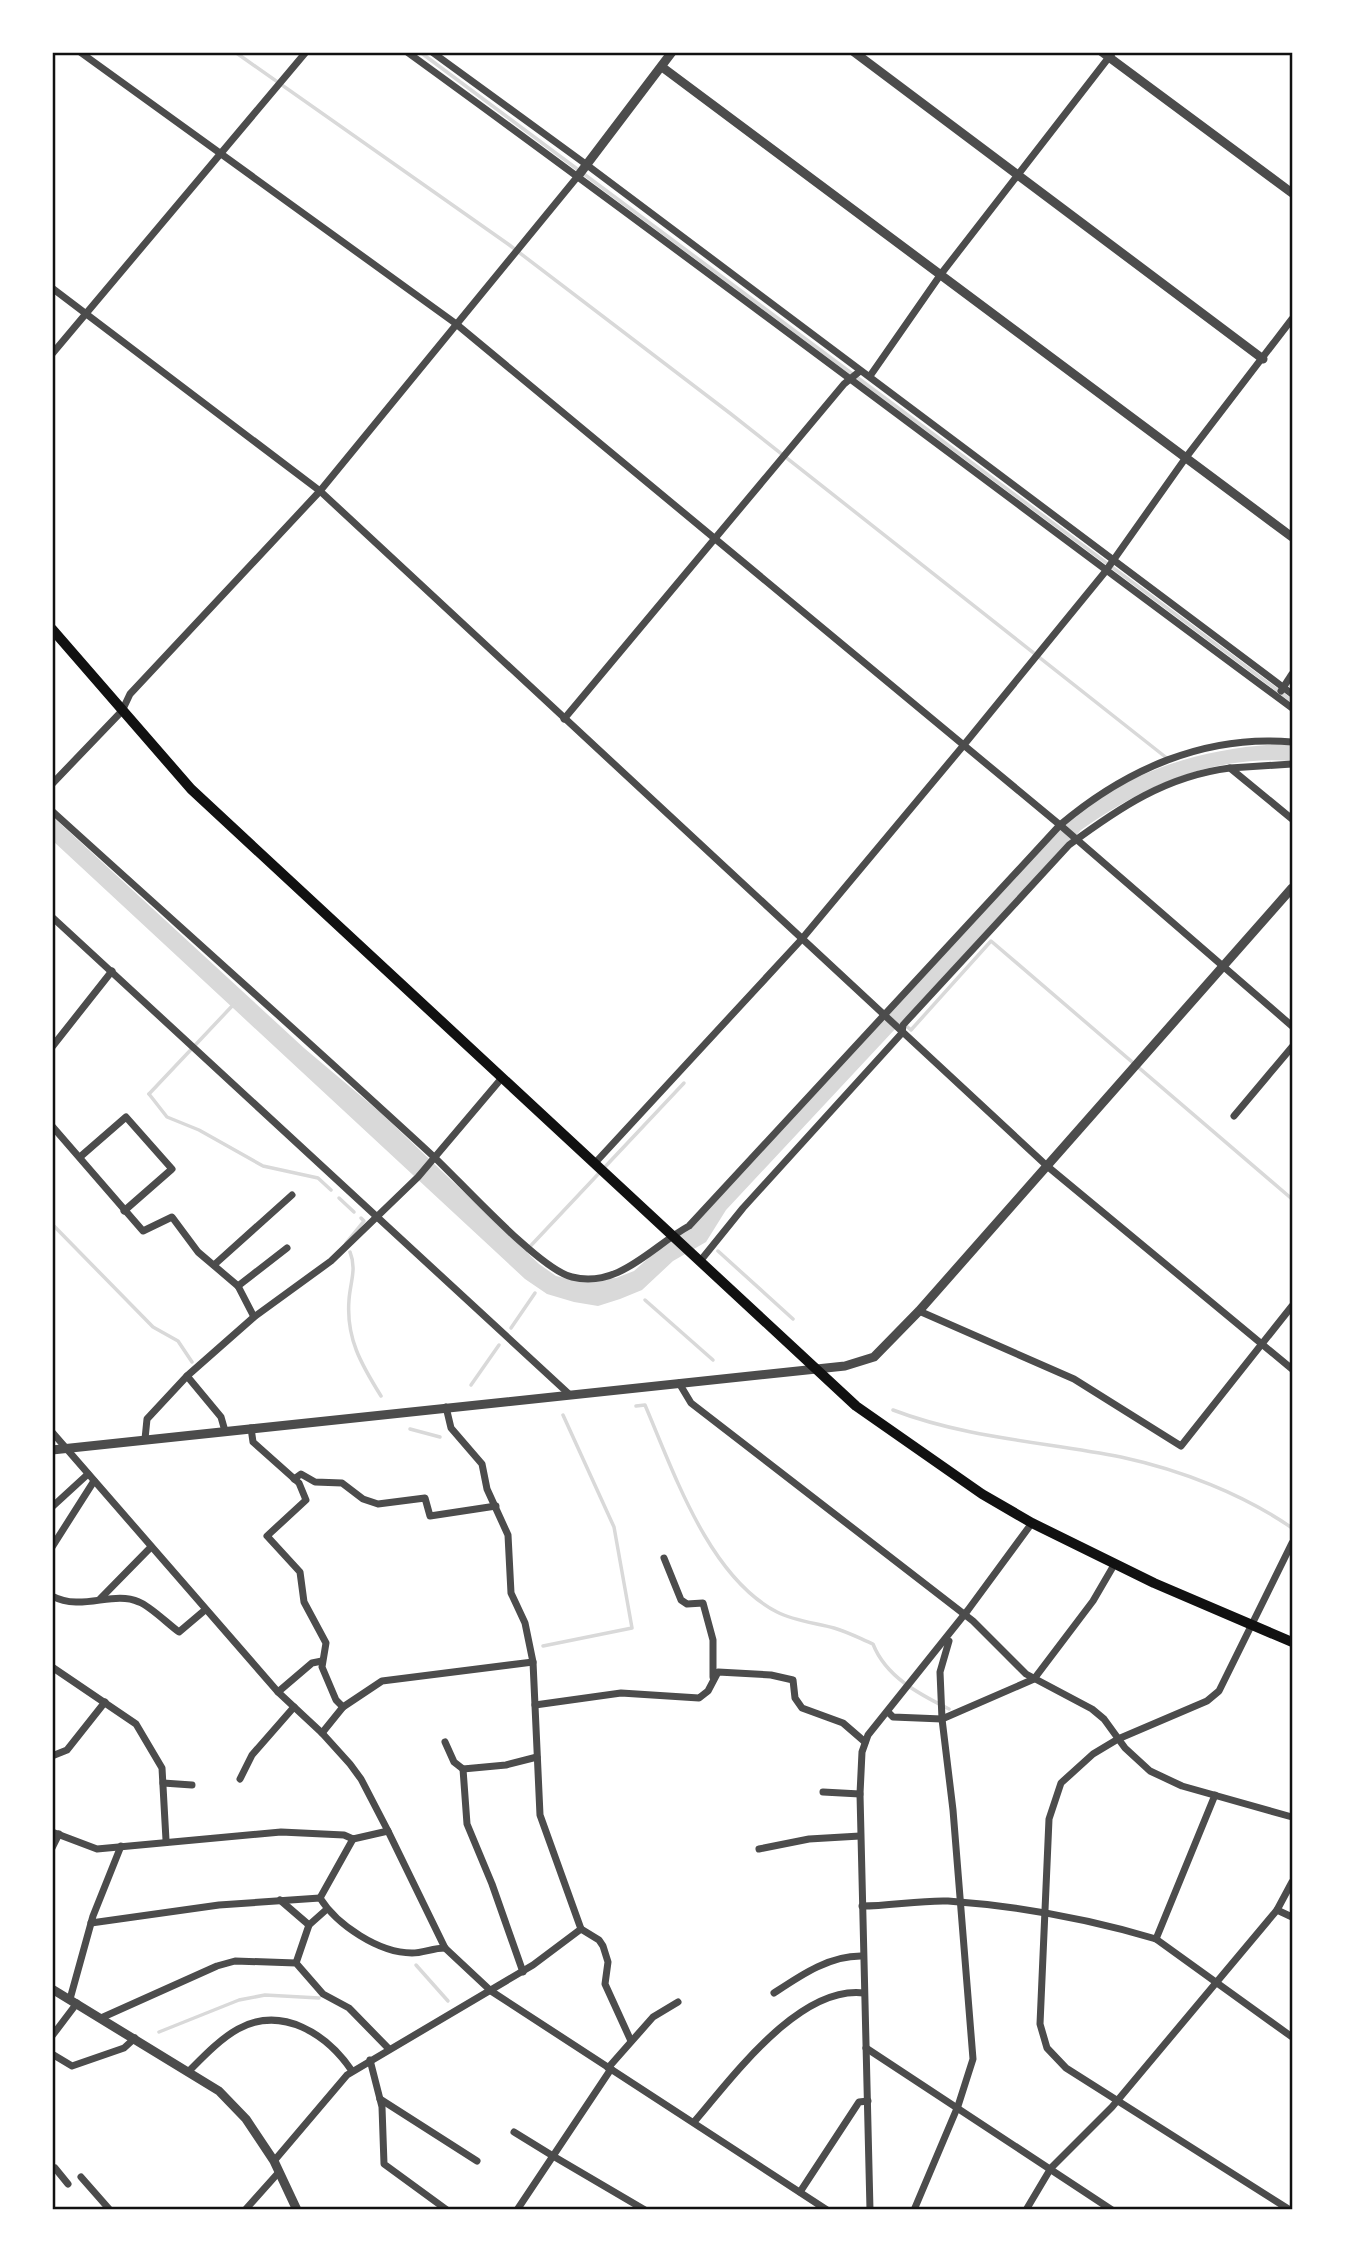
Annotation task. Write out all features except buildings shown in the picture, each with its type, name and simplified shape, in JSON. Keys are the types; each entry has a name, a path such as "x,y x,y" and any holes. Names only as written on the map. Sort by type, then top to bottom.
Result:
{"main road":[{"path":"52,629 191,789 501,1079 673,1234 815,1369 878,1422 982,1494 1032,1522 1114,1565 1293,1642"}],"street":[{"path":"80,52 455,323 1060,825 1293,1026"},
{"path":"52,354 306,52"},
{"path":"407,52 579,176 1105,572 1293,708"},
{"path":"432,52 1115,558 1293,694"},
{"path":"52,783 122,711 130,694 320,491 455,323 579,176 672,52"},
{"path":"854,52 1263,359"},
{"path":"870,376 941,274 1019,175 1108,54 1293,193"},
{"path":"662,67 1293,537"},
{"path":"52,288 320,491 1047,1166 1293,1369"},
{"path":"595,1163 801,940 962,746 1105,572 1187,456 1293,319"},
{"path":"564,719 713,538 860,371"},
{"path":"1278,697 1293,674"},
{"path":"52,811 435,1158 545,1263 570,1277 582,1278 622,1272 673,1234 689,1226 1060,825 1115,784 1180,755 1244,742 1293,742"},
{"path":"698,1258 902,1033 903,1025 1076,840 1097,822 1143,794 1184,778 1230,768 1293,764"},
{"path":"1230,768 1293,819"},
{"path":"52,1450 845,1366 874,1357 919,1311 1293,888"},
{"path":"52,918 377,1214 569,1394"},
{"path":"52,1047 111,971"},
{"path":"1234,1116 1293,1046"},
{"path":"145,1439 147,1419 187,1376 254,1317 331,1261 418,1177 501,1079"},
{"path":"80,1157 126,1117 172,1168 124,1211"},
{"path":"52,1126 143,1231 172,1217 198,1252 238,1286 254,1317"},
{"path":"214,1265 292,1195"},
{"path":"238,1286 288,1248"},
{"path":"919,1311 1074,1379 1181,1446 1293,1306"},
{"path":"187,1376 221,1417 225,1431"},
{"path":"679,1383 691,1402 964,1615 1034,1679 1092,1709 1137,1761 1150,1771 1182,1786 1293,1817"},
{"path":"446,1407 452,1428 482,1464 487,1489 508,1535 511,1593 525,1623 533,1662 540,1815 581,1930 599,1940 603,1946 608,1962 606,1984 631,2041"},
{"path":"251,1428 253,1442 295,1479 306,1500 267,1536 300,1572 304,1602 326,1643 322,1661 330,1688 343,1707"},
{"path":"52,1432 278,1692 322,1732 361,1779 445,1948 491,1991 827,2210"},
{"path":"52,1507 88,1474"},
{"path":"295,1479 301,1474 315,1482 342,1483 363,1499 378,1504 425,1498 429,1516 496,1506"},
{"path":"52,1546 94,1481"},
{"path":"870,2210 860,1836 860,1794 865,1742 1032,1522"},
{"path":"1290,2210 1066,2068 1047,2048 1040,2024 1047,1913 1049,1819 1061,1783 1093,1754 1118,1738 1207,1701 1219,1691 1250,1624 1293,1543"},
{"path":"100,1599 151,1547"},
{"path":"535,1705 621,1693 699,1698 708,1691 713,1677 713,1640 703,1603 687,1604 681,1600 664,1558"},
{"path":"888,1712 893,1717 942,1719 1034,1679 1093,1601 1114,1565"},
{"path":"52,1596 71,1603 100,1599 139,1601 179,1632 205,1610"},
{"path":"914,2210 958,2106 973,2052 942,1719 940,1672 949,1641 942,1644"},
{"path":"278,1692 312,1663 322,1661"},
{"path":"322,1732 343,1707 382,1681 533,1662"},
{"path":"52,1667 136,1724 162,1768 166,1840"},
{"path":"713,1677 718,1672 788,1678 793,1681 795,1698 802,1708 843,1723 865,1742"},
{"path":"52,1756 68,1750 106,1702"},
{"path":"240,1779 252,1755 294,1707"},
{"path":"445,1742 454,1762 463,1769 506,1765 537,1757"},
{"path":"463,1769 467,1824 492,1884 523,1972"},
{"path":"163,1783 192,1785"},
{"path":"823,1792 860,1794"},
{"path":"1156,1939 1215,1795"},
{"path":"52,1848 55,1833 97,1849 166,1840 281,1832 344,1835 354,1839 388,1831"},
{"path":"759,1849 809,1839 860,1836"},
{"path":"320,1898 354,1839"},
{"path":"52,2036 73,2001 91,1923 121,1846"},
{"path":"1026,2210 1051,2168 1118,2099 1277,1910 1293,1882"},
{"path":"320,1898 327,1909 358,1933 390,1951 415,1954 445,1948"},
{"path":"91,1923 219,1905 320,1898"},
{"path":"280,1900 309,1925"},
{"path":"862,1906 960,1903 1047,1913 1156,1939 1215,1984 1293,2037"},
{"path":"296,1963 309,1925 327,1909"},
{"path":"1277,1910 1293,1917"},
{"path":"274,2161 352,2071 523,1972 581,1930"},
{"path":"774,1993 811,1969 849,1956 863,1956"},
{"path":"101,2018 217,1966 235,1961 296,1963 323,1994 349,2008 388,2049"},
{"path":"52,1989 135,2038 234,2105 274,2161 297,2210"},
{"path":"694,2122 765,2040 799,2012 850,1991 864,1993"},
{"path":"517,2210 609,2068 653,2017 678,2002"},
{"path":"188,2072 234,2031 248,2024 267,2021 295,2022 316,2033 352,2071"},
{"path":"52,2054 72,2066 124,2049 135,2038"},
{"path":"866,2048 958,2106 1112,2210"},
{"path":"370,2060 380,2098 384,2164 447,2210"},
{"path":"380,2098 477,2161"},
{"path":"800,2192 859,2102 867,2101"},
{"path":"514,2132 645,2210"},
{"path":"52,2170 55,2168 68,2184"},
{"path":"245,2210 279,2172"},
{"path":"81,2177 110,2210"},
{"path":"808,2210 814,2201"}],"shaded area":[{"path":"1279,744 1292,745 1292,761 1235,763 1181,776 1130,799 1081,830 726,1210 706,1242 673,1261 642,1290 598,1306 547,1294 525,1279 53,841 52,816 304,1048 381,1113 539,1264 556,1276 577,1281 616,1278 634,1271 662,1246 689,1229 1055,834 1079,813 1104,795 1158,768 1217,752"}],"waterway":[{"path":"235,52 508,244 731,414 1168,759"},
{"path":"420,52 1292,701"},
{"path":"904,1024 911,1030 991,941 1292,1199"},
{"path":"149,1094 234,1004"},
{"path":"522,1255 684,1083"},
{"path":"149,1094 167,1117 199,1130 263,1166 318,1178 331,1190"},
{"path":"339,1198 354,1212"},
{"path":"346,1243 364,1221 361,1218"},
{"path":"52,1224 153,1327 178,1341 192,1362"},
{"path":"718,1251 793,1319"},
{"path":"350,1252 353,1270 349,1300 350,1327 361,1362 381,1396"},
{"path":"511,1328 535,1293"},
{"path":"645,1300 713,1360"},
{"path":"471,1385 499,1345"},
{"path":"636,1406 645,1405 696,1521 713,1549 753,1596 784,1615 839,1630 873,1644 886,1666 895,1675 915,1691 949,1709"},
{"path":"893,1410 949,1427 1121,1457 1166,1469 1232,1494 1292,1528"},
{"path":"543,1646 632,1628 614,1527 563,1415"},
{"path":"410,1429 440,1437"},
{"path":"416,1965 448,2001"},
{"path":"159,2032 239,2000 265,1995 319,1998"}]}
